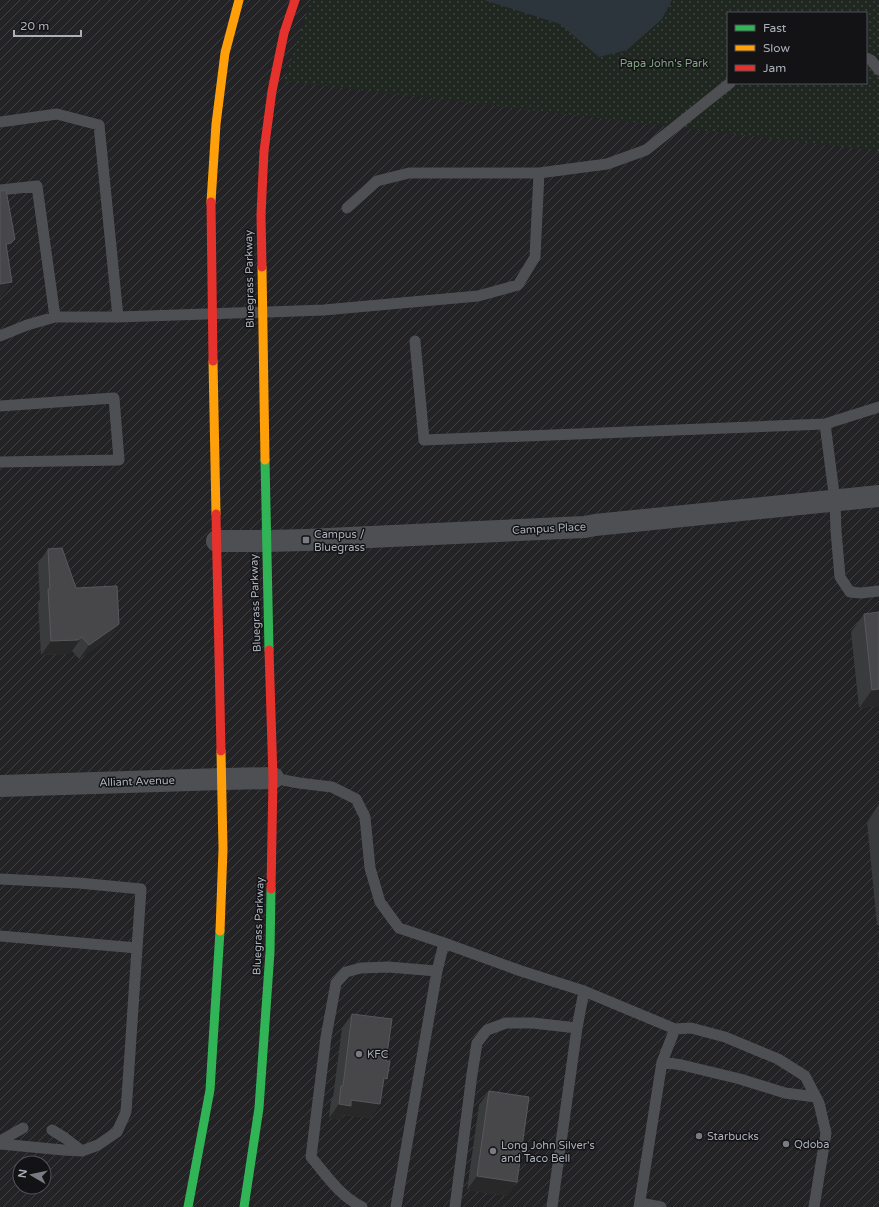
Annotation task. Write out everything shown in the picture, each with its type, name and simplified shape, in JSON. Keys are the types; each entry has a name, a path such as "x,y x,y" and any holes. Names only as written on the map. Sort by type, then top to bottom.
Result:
{"street":[{"path":"188,1207 210,1090 220,958 224,850 212,313 211,198 216,124 225,53 239,0"},
{"name":"Bluegrass Parkway","path":"244,1207 259,1108 270,952 273,778 266,541 260,215 264,152 274,84 284,33 295,0"},
{"name":"Campus Place","path":"217,541 266,541 585,527 879,496"},
{"name":"Alliant Avenue","path":"0,786 273,778"}],"lane":[{"path":"867,58 879,70"},
{"path":"347,208 377,181 409,174 539,173 607,164 646,150 729,84"},
{"path":"0,122 57,114 99,125 118,317"},
{"path":"0,336 27,325 55,317 118,317 324,310 478,296 518,285 535,258 539,173"},
{"path":"0,190 37,186 55,317"},
{"path":"415,341 424,440 825,424 879,407"},
{"path":"0,406 114,398 119,460 0,462"},
{"path":"825,424 835,501 840,577 850,592 861,593 879,591"},
{"path":"273,778 298,784 332,787 356,799 364,817 370,868 380,902 399,928 521,971 584,991 675,1029 691,1028 725,1037 778,1059 805,1076 819,1103 826,1133 814,1207"},
{"path":"0,879 141,888 126,1112 117,1132 98,1145 82,1151 0,1142"},
{"path":"0,936 137,948"},
{"path":"396,1207 437,971 444,943"},
{"path":"362,1207 351,1201 338,1190 311,1158 326,1037 336,983 346,972 361,968 388,967 437,971"},
{"path":"552,1207 577,1028 584,991"},
{"path":"455,1207 477,1042 487,1030 506,1023 533,1023 577,1028"},
{"path":"661,1207 640,1205 662,1062 675,1029"},
{"path":"662,1062 682,1065 740,1079 785,1093 816,1097"},
{"path":"0,1142 23,1128"},
{"path":"52,1130 66,1138 82,1151"}],"shaded area":[{"path":"0,0 879,0 879,1207 0,1207"},
{"path":"484,0 672,0 662,19 627,50 599,57 560,24"}],"green space":[{"name":"Papa John's Park","path":"311,0 879,0 879,151 284,81"}],"building":[{"path":"6,190 15,239 11,243 6,244 12,282 0,284 0,191"},
{"path":"62,548 76,588 117,586 119,624 89,645 82,637 78,640 51,641 48,589 50,589 48,549"},
{"path":"879,612 879,689 872,690 864,614"},
{"name":"KFC","path":"352,1014 392,1019 386,1061 390,1061 387,1079 384,1078 380,1104 351,1100 351,1106 339,1104 341,1086 343,1086"},
{"name":"Long John Silver's and Taco Bell","path":"489,1091 529,1097 517,1182 477,1176"}],"traffic: fast":[{"path":"265,460 269,650"},
{"path":"244,1207 259,1108 270,952 271,889"},
{"path":"188,1207 210,1090 220,931"}],"traffic: slow":[{"path":"211,202 216,124 225,53 239,0"},
{"path":"262,267 265,460"},
{"path":"213,361 216,514"},
{"path":"220,931 223,849 221,751"}],"traffic: jam":[{"path":"262,267 261,215 264,151 272,91 284,33 295,0"},
{"path":"211,202 213,361"},
{"path":"216,514 221,751"},
{"path":"269,650 273,778 271,889"}],"place":[{"name":"Campus / Bluegrass","path":"306,540"},
{"name":"KFC","path":"359,1054"},
{"name":"Starbucks","path":"699,1136"},
{"name":"Qdoba","path":"786,1144"},
{"name":"Long John Silver's and Taco Bell","path":"493,1151"}]}
